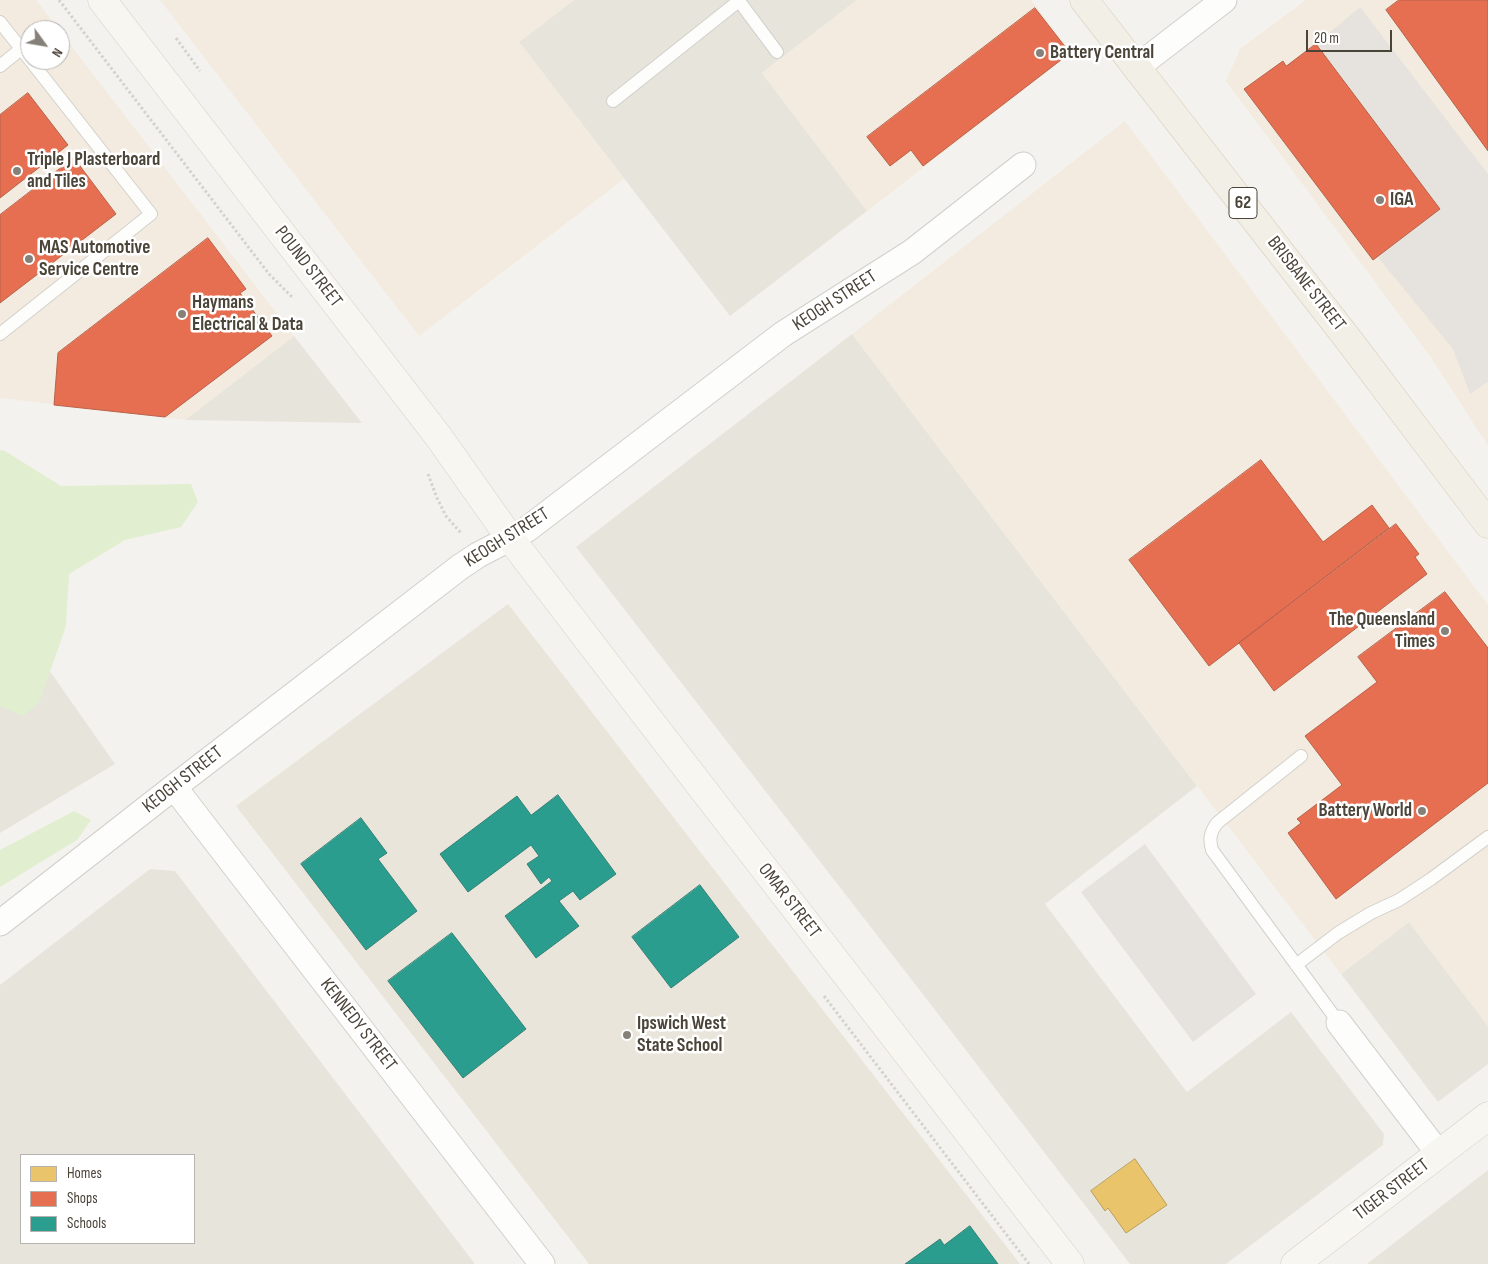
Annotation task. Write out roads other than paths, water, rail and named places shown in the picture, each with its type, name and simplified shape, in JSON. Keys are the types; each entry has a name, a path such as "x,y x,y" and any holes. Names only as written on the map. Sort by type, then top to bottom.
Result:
{"main road":[{"name":"BRISBANE STREET","path":"1084,0 1342,331 1488,524"}],"street":[{"name":"POUND STREET","path":"102,0 438,436 510,538"},
{"path":"1137,67 1224,0"},
{"name":"KEOGH STREET","path":"0,924 174,787 460,567 478,555 526,530 783,334 912,252 1023,166"},
{"name":"OMAR STREET","path":"510,538 1070,1264"},
{"name":"KENNEDY STREET","path":"174,787 542,1264"},
{"path":"1339,1023 1439,1154"},
{"name":"TIGER STREET","path":"1295,1264 1488,1116"}],"lane":[{"path":"613,101 740,1 777,52"},
{"path":"0,22 20,48"},
{"path":"0,66 20,50"},
{"path":"0,334 151,214 38,70"},
{"path":"1301,756 1217,823 1211,831 1210,840 1212,850 1339,1023"},
{"path":"1296,965 1338,933 1371,913 1407,895 1488,837"}],"place":[{"name":"Battery Central","path":"1040,53"},
{"name":"Triple J Plasterboard and Tiles","path":"17,171"},
{"name":"IGA","path":"1380,200"},
{"name":"MAS Automotive Service Centre","path":"29,259"},
{"name":"Haymans Electrical & Data","path":"182,314"},
{"name":"The Queensland Times","path":"1445,631"},
{"name":"Battery World","path":"1422,811"},
{"name":"Ipswich West State School","path":"627,1035"}]}
